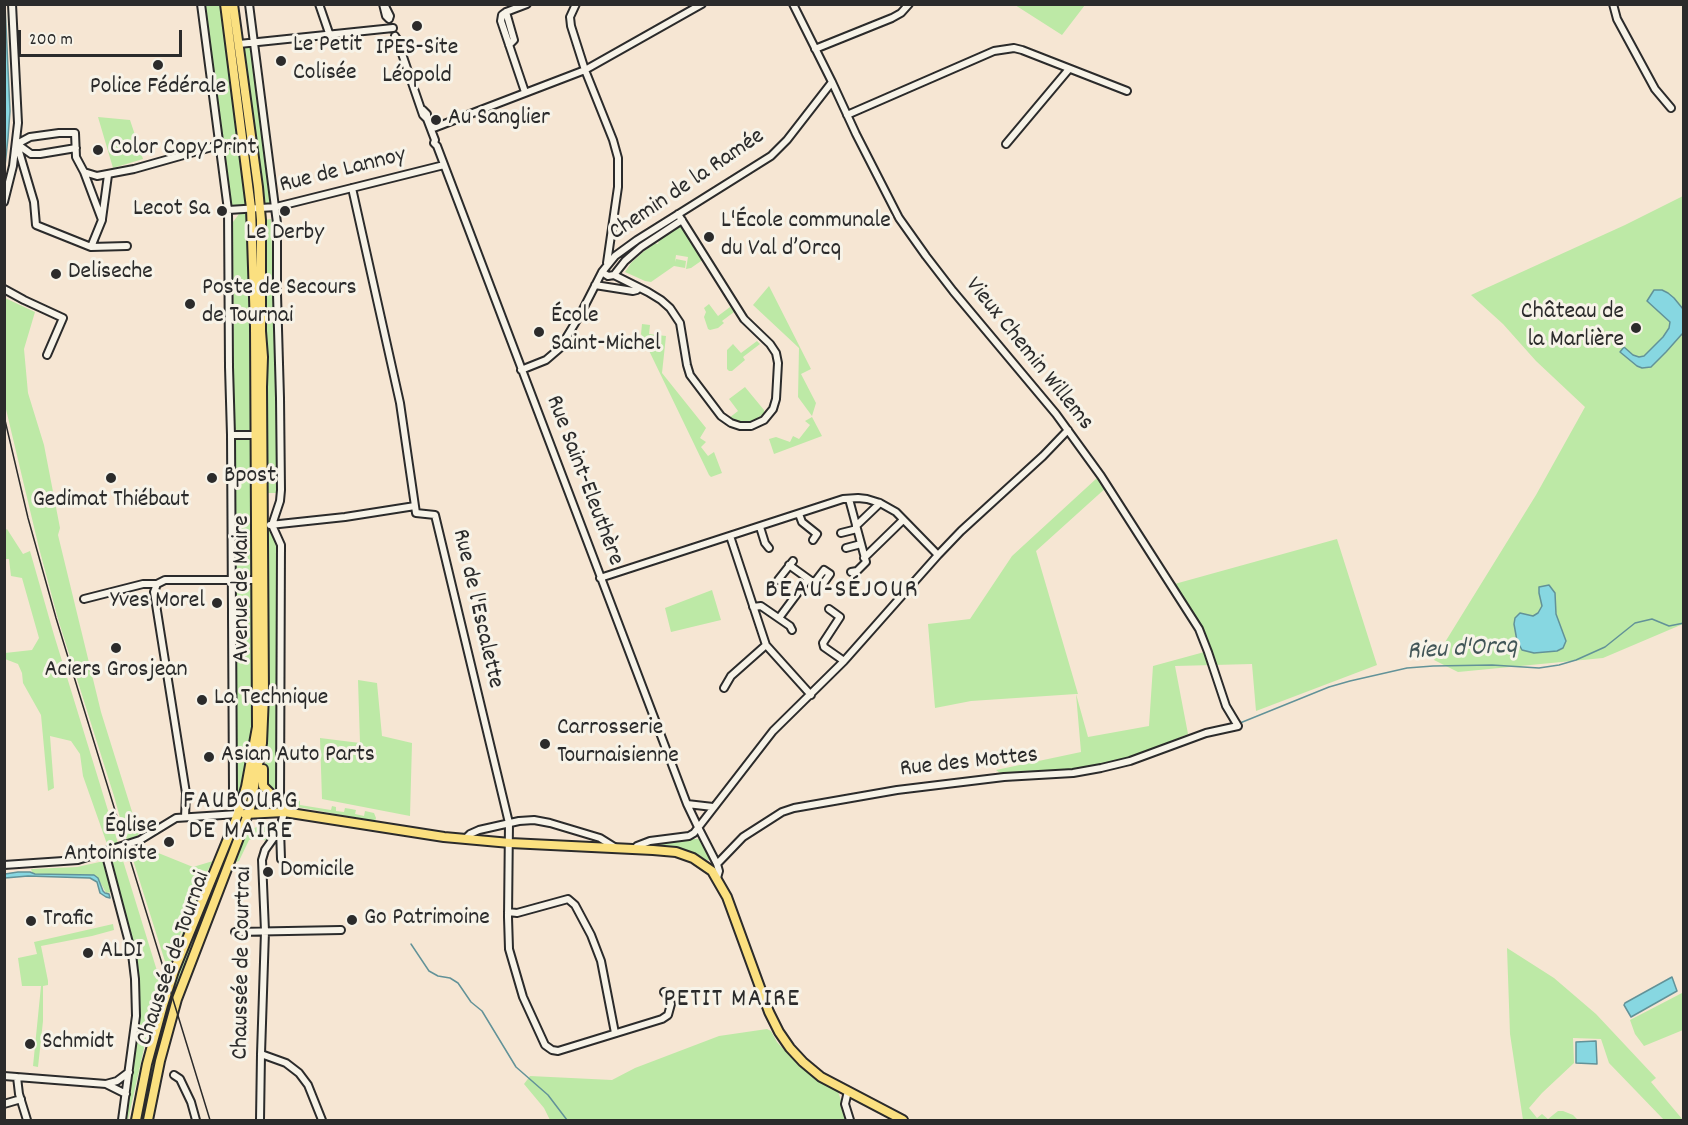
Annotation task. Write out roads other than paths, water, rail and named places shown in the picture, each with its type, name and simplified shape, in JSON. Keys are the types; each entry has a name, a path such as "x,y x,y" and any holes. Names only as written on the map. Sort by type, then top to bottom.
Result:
{"main road":[{"name":"Avenue de Maire","path":"225,4 251,208 254,289 258,727 238,814"},
{"name":"Avenue de Maire","path":"233,4 260,209 263,357 263,727 260,759 248,813"},
{"path":"260,759 263,768 263,786 283,806 284,812"},
{"path":"238,814 284,812 465,839 684,854 706,866 717,878 727,897 769,1012 778,1032 790,1048 821,1077 903,1120"},
{"name":"Chaussée de Tournai","path":"148,1120 160,1061 177,999 248,813"},
{"name":"Chaussée de Tournai","path":"136,1120 147,1064 174,971 238,814"}],"street":[{"path":"4,202 12,175 18,123 12,4"},
{"name":"Avenue de Maire","path":"201,4 228,210 233,792 238,814"},
{"name":"Avenue de Maire","path":"249,4 276,207 281,490 272,525 281,545 280,803"},
{"path":"319,4 329,33"},
{"name":"Rue Saint-Eleuthère","path":"383,4 687,804 717,864"},
{"path":"525,92 509,45 514,40 506,12 527,4"},
{"path":"576,4 570,17 571,26 618,158 618,187 607,272 610,288"},
{"path":"431,129 585,70 702,4"},
{"name":"Vieux Chemin Willems","path":"793,4 899,218 926,256 1068,430 1101,476 1199,629 1226,706 1238,726"},
{"path":"815,50 892,18 901,13 909,4"},
{"path":"1612,4 1617,19 1656,89 1671,108"},
{"path":"238,44 393,28"},
{"path":"848,115 993,51 1014,48 1126,91"},
{"path":"1006,144 1069,69"},
{"name":"Chemin de la Ramée","path":"521,370 546,360 558,350 580,315 595,285 607,272 615,256 680,217 775,153 832,82"},
{"path":"17,144 30,137 75,133 76,157 102,220"},
{"path":"17,144 31,154 76,148"},
{"path":"17,144 34,202 36,225 91,247 127,246"},
{"path":"84,172 97,176 108,175 219,145 243,144"},
{"name":"Rue de Lannoy","path":"228,210 276,207 444,165"},
{"path":"91,247 102,220 108,175"},
{"path":"263,525 345,517 415,506 400,403 352,188"},
{"path":"680,217 744,319 776,353 778,363 776,399 773,409 766,418 759,423 745,427 734,425 721,417 690,375 680,323 676,315 665,303 607,272 680,217"},
{"path":"595,285 633,291 639,288"},
{"path":"4,289 63,318 47,355"},
{"path":"635,849 650,841 689,836 694,833 773,732 844,661 961,531 1068,430"},
{"path":"231,435 256,435"},
{"path":"600,578 849,499 867,499 896,512 938,555"},
{"path":"849,499 866,562 857,571 851,573"},
{"path":"841,532 856,527 880,503"},
{"name":"Rue de l'Escalette","path":"415,506 416,513 435,515 509,823 509,949 523,997 545,1046 558,1051 662,1019 668,1015 671,1004 664,992"},
{"path":"799,514 802,522 817,534 813,540"},
{"path":"864,558 903,520"},
{"path":"760,527 769,548"},
{"path":"730,536 766,645 811,695"},
{"path":"846,548 861,544"},
{"path":"778,580 791,563 814,583"},
{"path":"779,618 808,579"},
{"path":"84,599 143,584 157,584 165,580 257,580"},
{"path":"157,584 154,592 186,793 185,816"},
{"path":"753,607 761,606 790,626 792,630"},
{"path":"829,609 840,617 823,643 844,661"},
{"path":"724,688 730,676 766,645"},
{"name":"Rue des Mottes","path":"717,864 743,837 782,812 794,808 897,790 994,778 1073,773 1101,768 1130,761 1206,733 1238,726"},
{"path":"687,804 713,807"},
{"name":"Chaussée de Courtrai","path":"260,1120 265,931 262,860 280,829 284,812"},
{"path":"4,865 78,860 140,840 176,818 238,814"},
{"path":"465,839 479,830 534,820 600,838 616,848"},
{"path":"280,829 281,859"},
{"path":"105,852 135,972 137,1006 122,1120"},
{"path":"717,864 719,871 717,878"},
{"path":"508,912 517,913 568,899 575,905 602,961 615,1033"},
{"path":"235,932 341,930"},
{"path":"261,1054 286,1063 299,1073 310,1090 322,1120"},
{"path":"106,1084 129,1072"},
{"path":"174,1075 180,1079 191,1102 196,1120"},
{"path":"4,1076 106,1084 126,1094"},
{"path":"17,1077 27,1120"},
{"path":"848,1091 845,1104 850,1120"},
{"path":"4,1104 21,1099"}],"water":[{"path":"5,5 10,111 5,166"},
{"path":"1654,290 1668,293 1683,309 1683,334 1651,367 1642,368 1620,352 1624,347 1633,355 1644,356 1669,328 1670,322 1647,301"},
{"path":"1549,585 1555,593 1556,614 1566,641 1563,648 1557,651 1534,653 1522,650 1517,641 1515,618 1520,613 1533,616 1538,613 1542,606 1539,587"},
{"path":"18,872 94,875 110,898 100,893 97,882 90,878 28,876 5,878 5,874"},
{"path":"1672,977 1677,991 1631,1017 1625,1003"},
{"path":"1596,1041 1597,1064 1576,1063 1576,1042"}],"waterway":[{"name":"Rieu d'Orcq","path":"1240,723 1329,687 1407,668 1492,665 1539,668 1559,665 1605,647 1635,623 1652,619 1669,626 1684,623"},
{"path":"411,944 429,971 458,983 471,1002 482,1011 516,1067 548,1095 567,1120"}],"railway":[{"path":"4,416 28,518 56,618 210,1120"}],"place":[{"name":"IPES-Site Léopold","path":"417,26"},
{"name":"Le Petit Colisée","path":"281,61"},
{"name":"Police Fédérale","path":"158,65"},
{"name":"Au Sanglier","path":"436,120"},
{"name":"Color Copy Print","path":"98,150"},
{"name":"Lecot Sa","path":"222,211"},
{"name":"Le Derby","path":"285,211"},
{"name":"L'École communale du Val d’Orcq","path":"709,237"},
{"name":"Deliseche","path":"56,274"},
{"name":"Poste de Secours de Tournai","path":"190,304"},
{"name":"Château de la Marlière","path":"1636,328"},
{"name":"École Saint-Michel","path":"539,332"},
{"name":"Gedimat Thiébaut","path":"111,478"},
{"name":"Bpost","path":"212,478"},
{"name":"Yves Morel","path":"217,603"},
{"name":"Aciers Grosjean","path":"116,648"},
{"name":"La Technique","path":"202,700"},
{"name":"Carrosserie Tournaisienne","path":"545,744"},
{"name":"Asian Auto Parts","path":"209,757"},
{"name":"Église Antoiniste","path":"169,842"},
{"name":"Domicile","path":"268,872"},
{"name":"Go Patrimoine","path":"352,920"},
{"name":"Trafic","path":"31,921"},
{"name":"ALDI","path":"88,953"},
{"name":"Schmidt","path":"30,1044"}],"district":[{"name":"BEAU-SÉJOUR","path":"842,592"},
{"name":"FAUBOURG DE MAIRE","path":"241,818"},
{"name":"PETIT MAIRE","path":"732,1001"}]}
